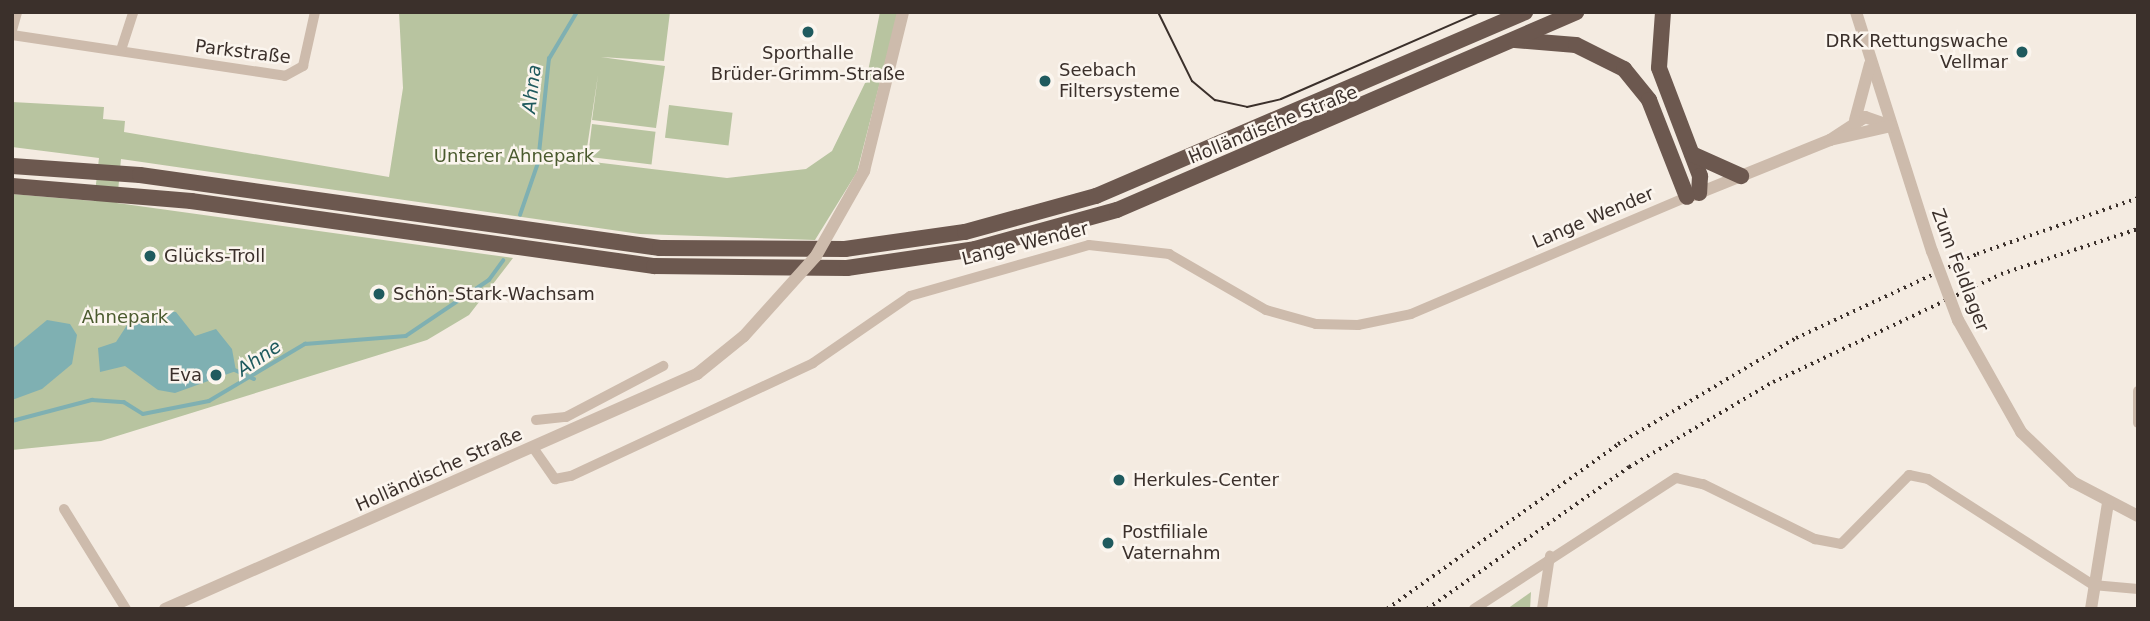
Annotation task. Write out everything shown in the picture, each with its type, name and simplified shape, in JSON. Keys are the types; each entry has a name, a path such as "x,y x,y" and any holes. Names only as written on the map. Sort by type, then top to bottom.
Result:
{"highway":[{"name":"Holländische Straße","path":"12,166 140,175 660,248 845,249 965,232 1097,196 1525,12"},
{"name":"Holländische Straße","path":"12,186 191,201 654,266 847,268 975,249 1117,210 1576,12"},
{"path":"1663,12 1659,68 1692,154 1693,195"},
{"path":"1513,39 1576,45 1624,69 1649,100 1693,195"},
{"path":"1692,154 1741,176"}],"street":[{"name":"Parkstraße","path":"17,12 12,33 296,76 315,12"},
{"path":"121,50 134,12"},
{"name":"Holländische Straße","path":"165,609 534,449 722,356 744,336 816,256 864,171 903,12"},
{"name":"Zum Feldlager","path":"1856,12 1932,251 1958,320 2021,432 2073,482 2108,503 2138,516"},
{"path":"1855,120 1870,61"},
{"path":"1830,140 1855,120 1873,116 1891,126"},
{"path":"1830,140 1891,126"},
{"name":"Lange Wender","path":"534,449 555,479 571,476 813,363 910,296 1089,245 1169,254 1266,310 1316,324 1358,325 1410,314 1830,140"},
{"name":"Holländische Straße","path":"536,420 566,417 663,366"},
{"path":"2138,391 2138,423"},
{"path":"1474,609 1550,556 1676,478 1703,484 1815,540 1841,544 1909,475 1928,479 2094,585 2138,589"},
{"path":"2091,609 2108,503"},
{"path":"64,509 126,609"},
{"path":"1542,609 1550,556"}],"green space":[{"path":"399,12 670,12 664,61 601,57 665,66 656,128 592,120 598,75 585,161 727,178 806,169 832,151 866,81 880,12 898,12 857,172 815,240 640,234 121,159 117,203 513,258 469,315 427,340 101,441 12,450 12,194 94,201 99,158 12,147 12,102 104,107 103,119 125,121 124,132 389,177 403,88"},
{"path":"669,105 733,113 729,146 665,138"},
{"path":"592,124 656,132 652,165 588,157"},
{"path":"1531,592 1530,609 1507,609"}],"water":[{"path":"147,311 176,312 195,336 216,329 232,349 236,371 175,393 158,390 125,366 100,372 98,348 116,342 131,319"},
{"path":"47,320 70,324 77,335 72,364 42,389 12,400 12,349"}],"waterway":[{"name":"Ahna","path":"520,215 538,163 549,59 577,12"},
{"name":"Ahne","path":"12,421 92,400 124,402 143,414 209,401 305,344 406,336 489,280 503,261"},
{"path":"235,370 254,379"}],"tram line":[{"path":"1158,12 1192,81 1215,100 1247,107 1281,99 1480,12"}],"railway":[{"path":"1387,609 1618,444 1796,338 1977,254 2138,198"},
{"path":"1427,609 1629,467 1773,382 2001,274 2138,229"}],"place":[{"name":"Sporthalle Brüder-Grimm-Straße","path":"808,32"},
{"name":"DRK Rettungswache Vellmar","path":"2022,52"},
{"name":"Seebach Filtersysteme","path":"1045,81"},
{"name":"Glücks-Troll","path":"150,256"},
{"name":"Schön-Stark-Wachsam","path":"379,294"},
{"name":"Eva","path":"216,375"},
{"name":"Herkules-Center","path":"1119,480"},
{"name":"Postfiliale Vaternahm","path":"1108,543"}],"park label":[{"name":"Unterer Ahnepark","path":"514,156"},
{"name":"Ahnepark","path":"125,317"}]}
